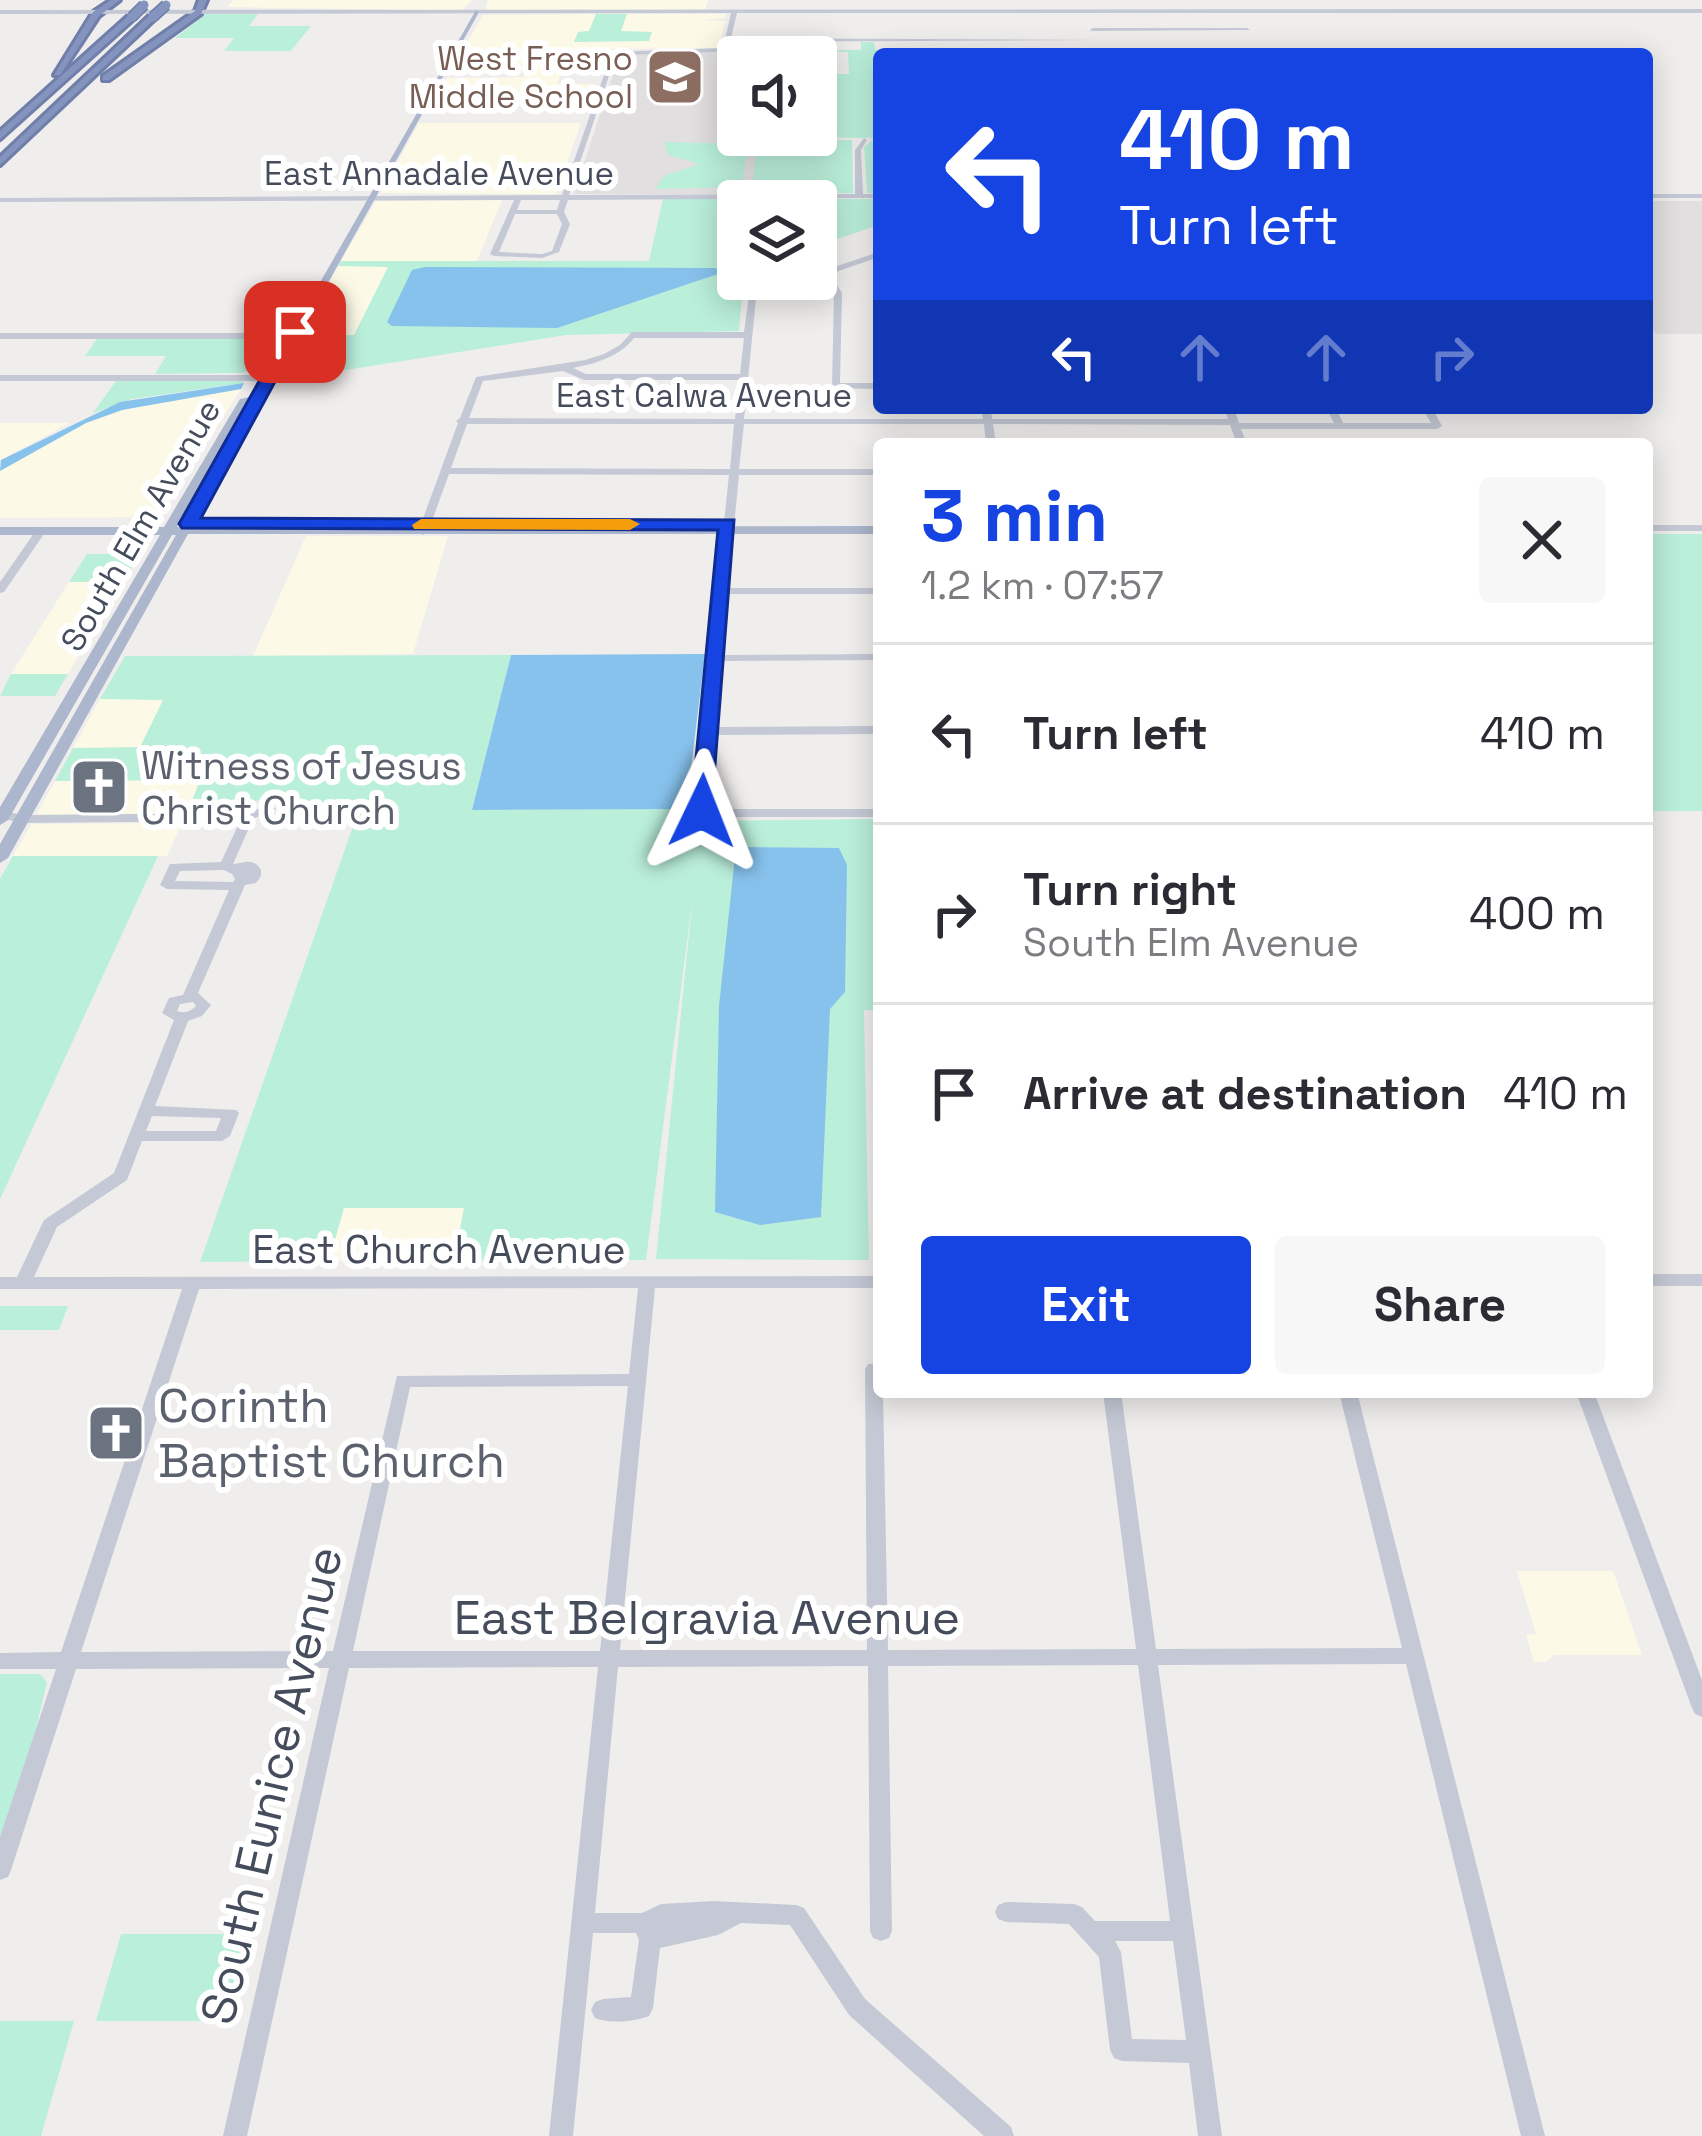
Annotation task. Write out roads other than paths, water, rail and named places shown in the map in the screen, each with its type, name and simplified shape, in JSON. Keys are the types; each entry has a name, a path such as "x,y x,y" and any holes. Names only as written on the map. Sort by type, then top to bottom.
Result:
{"highway":[{"path":"24,114 98,12 116,0"},
{"path":"42,123 198,12 203,0"},
{"path":"0,136 147,3"},
{"path":"0,162 169,3"}],"main road":[{"name":"South Elm Avenue","path":"1,816 178,527 476,12"},
{"path":"0,527 873,526"},
{"path":"0,527 40,531 178,527"},
{"name":"South Elm Avenue","path":"0,858 178,527"}],"street":[{"name":"South Elm Avenue","path":"476,12 483,0"},
{"path":"780,12 782,0"},
{"path":"1081,0 1099,48"},
{"path":"1680,0 1699,13"},
{"path":"0,8 98,12 1699,13"},
{"path":"729,36 734,12"},
{"path":"826,24 827,12"},
{"path":"1236,12 1259,48"},
{"path":"1092,30 1247,30"},
{"path":"837,40 1096,40"},
{"path":"519,197 496,255 555,252 566,224 560,212 617,52 717,50"},
{"path":"859,196 858,150 864,140"},
{"name":"East Annadale Avenue","path":"0,200 873,196"},
{"path":"1653,196 1702,196"},
{"path":"511,212 560,212"},
{"path":"837,269 873,256"},
{"path":"837,292 835,386 873,386"},
{"path":"752,300 702,811 873,813"},
{"path":"0,335 286,336"},
{"path":"425,528 479,379 609,357 626,348 632,335 748,335"},
{"path":"562,366 584,377 743,377"},
{"path":"0,378 264,378"},
{"path":"987,414 990,438"},
{"path":"1231,414 1240,438"},
{"path":"1334,414 1340,426"},
{"name":"East Calwa Avenue","path":"461,421 1437,426 1430,414"},
{"path":"447,471 873,472"},
{"path":"1653,528 1702,528"},
{"path":"0,590 40,531"},
{"path":"724,591 873,591"},
{"path":"716,658 873,657"},
{"path":"707,731 873,730"},
{"path":"1,816 248,817 270,809"},
{"path":"23,1283 50,1224 121,1176 182,1017 203,1008 203,1001 190,996 235,875 248,817"},
{"path":"137,1136 222,1136 231,1113 147,1111"},
{"path":"1653,1280 1702,1280"},
{"path":"0,1870 192,1282"},
{"path":"561,2136 647,1282"},
{"name":"East Church Avenue","path":"0,1283 873,1282"},
{"name":"South Eunice Avenue","path":"236,2136 403,1381 637,1380"},
{"path":"876,1398 881,1931"},
{"path":"1113,1398 1210,2136"},
{"path":"1350,1398 1533,2136"},
{"path":"1587,1398 1692,1652 1702,1708"},
{"name":"East Belgravia Avenue","path":"0,1661 1415,1656"},
{"path":"1006,1912 1074,1914 1110,1952 1122,2050 1198,2052"},
{"path":"582,1923 647,1931 718,1925 734,1915 799,1916 857,2007 1002,2136"},
{"path":"603,2009 641,2008 647,1931"},
{"path":"1092,1931 1181,1931"}],"water":[{"path":"715,268 717,274 557,328 392,326 387,322 412,270"},
{"path":"244,383 241,389 122,410 86,423 0,471 1,460 120,402"},
{"path":"705,654 686,809 472,810 511,655"},
{"path":"736,847 839,848 847,865 845,992 830,1009 821,1217 760,1225 715,1212 719,1006"}],"place":[{"name":"West Fresno Middle School","path":"675,77"},
{"name":"Witness of Jesus Christ Church","path":"99,787"},
{"name":"Corinth Baptist Church","path":"116,1433"}]}
